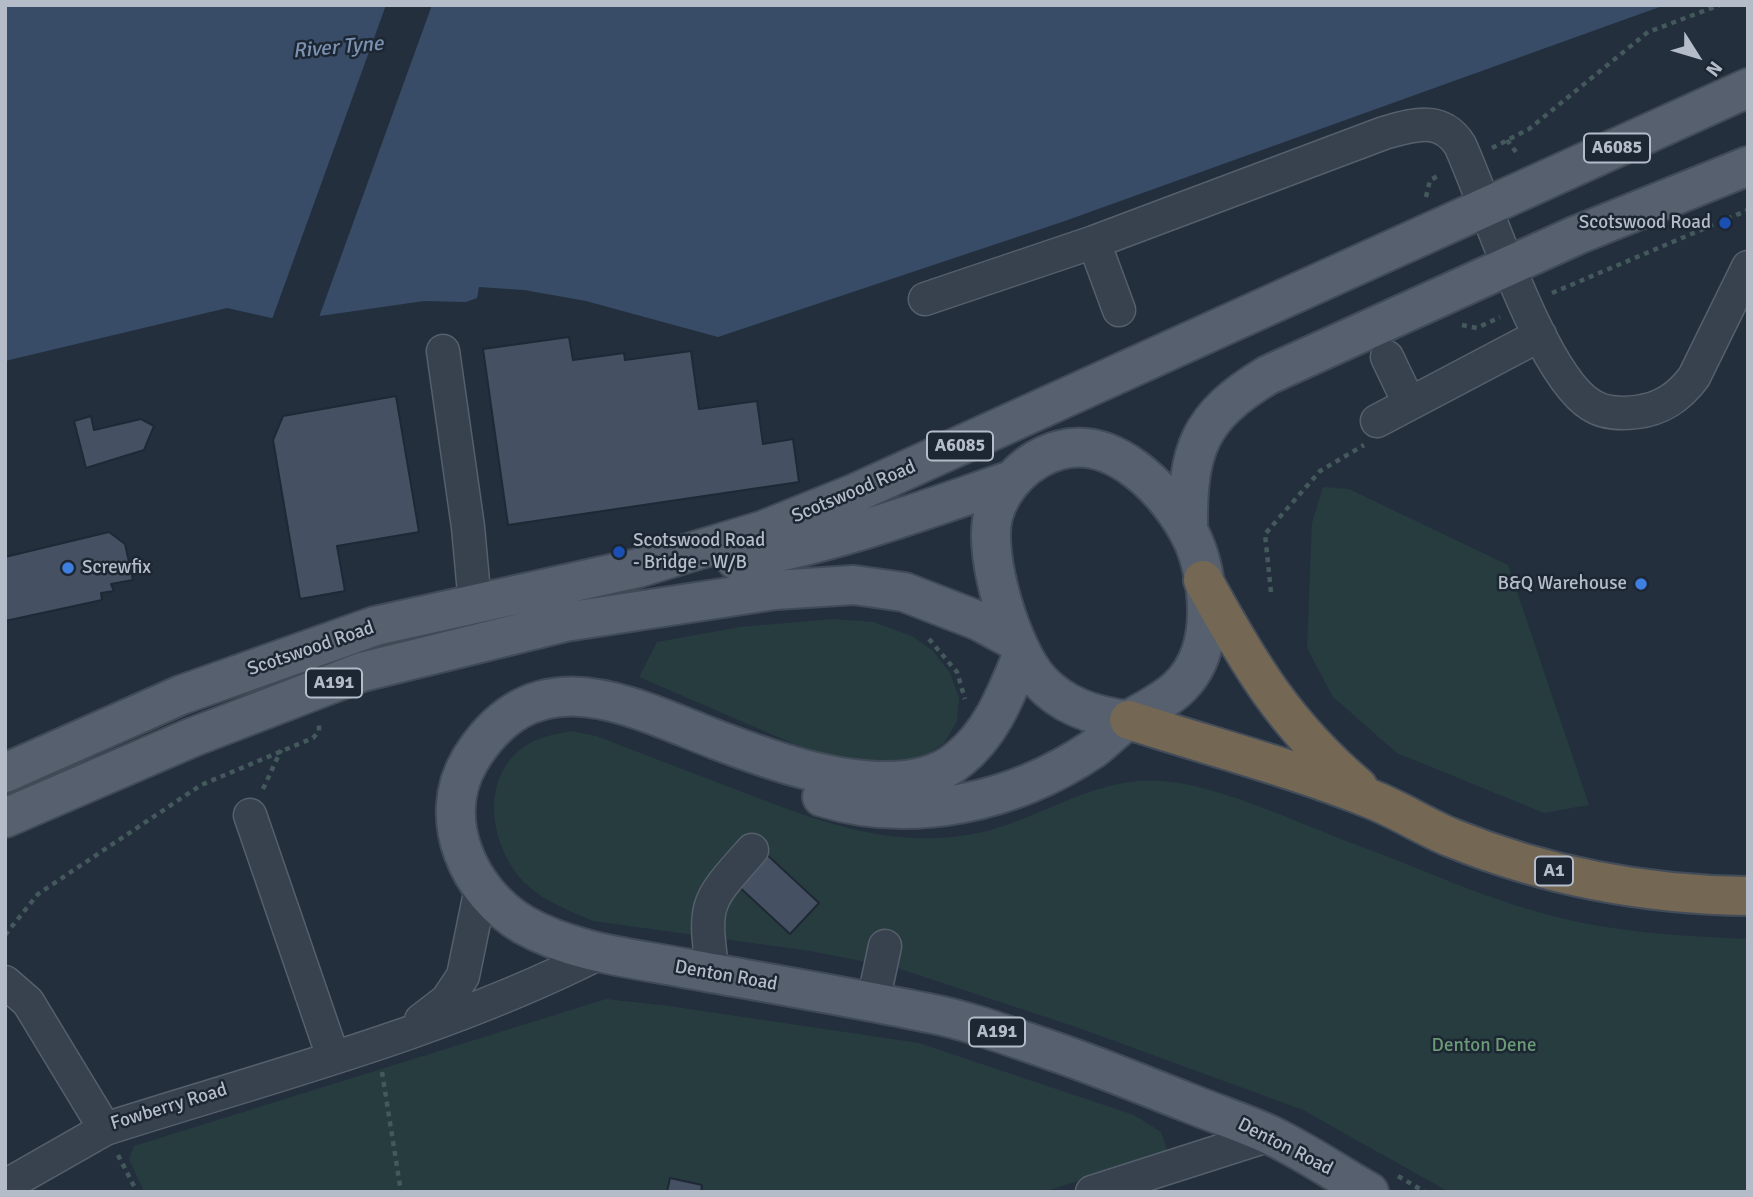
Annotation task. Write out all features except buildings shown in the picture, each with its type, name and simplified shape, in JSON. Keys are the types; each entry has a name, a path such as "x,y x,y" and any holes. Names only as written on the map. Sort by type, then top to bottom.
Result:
{"highway":[{"name":"A1","path":"1203,580 1241,650 1282,711 1322,756 1372,799"},
{"name":"A1","path":"1129,720 1372,799 1450,837 1504,857 1631,888 1748,896"}],"main road":[{"name":"Scotswood Road","path":"5,773 181,695 375,626 638,568 764,530 832,503 1398,250 1486,206 1748,88"},
{"path":"1087,388 1050,427 994,514 992,540 1005,614 1018,648 1040,681 1070,703 1099,716 1129,720 1167,699 1196,663 1205,633 1207,612 1203,580 1188,530 1188,500 1194,455 1206,429 1223,405 1268,375 1510,265 1748,166"},
{"path":"1022,471 1065,448 1109,454 1146,478 1188,530"},
{"name":"A191","path":"638,568 701,566 805,546 917,514 1022,471"},
{"name":"A191","path":"5,818 193,737 362,672 565,622 775,590 854,585 904,592 979,621 1018,648 982,738 950,766 929,776 899,781 863,781 830,776 718,741"},
{"name":"Denton Road","path":"718,741 647,711 594,696 564,695 538,699 506,717 483,740 467,766 457,796 459,841 481,888 523,924 551,938 600,953 873,1002 975,1024 1094,1065 1270,1135 1369,1192"},
{"name":"A191","path":"718,741 785,780 818,795 849,805 921,810 983,799 1016,788 1094,748 1129,720"}],"street":[{"path":"925,299 1094,242 1384,133 1415,125 1441,126 1455,136 1540,335 1570,385 1590,405 1615,413 1648,411 1667,404 1684,391 1694,377 1748,267"},
{"path":"1094,242 1119,310"},
{"path":"1377,421 1540,335"},
{"path":"443,351 468,527 475,604"},
{"path":"1387,357 1409,403"},
{"path":"250,815 333,1057"},
{"path":"713,974 707,911 716,891 752,850"},
{"name":"Fowberry Road","path":"391,1038 447,1000 463,976 481,888"},
{"path":"873,1002 885,946"},
{"name":"Fowberry Road","path":"5,982 28,1002 105,1129 391,1038 531,988 600,953"},
{"path":"5,1186 105,1129"},
{"path":"1092,1192 1270,1135"}],"path":[{"path":"1507,140 1529,129 1648,32 1720,5"},
{"path":"1592,273 1748,210"},
{"path":"1271,592 1265,534 1320,471 1372,441 1377,421"},
{"path":"920,633 942,651 957,672 965,708"},
{"path":"5,935 38,894 201,785 313,738 319,731 320,711"},
{"path":"250,815 281,750"},
{"path":"391,1038 401,1192"},
{"path":"105,1129 136,1192"}],"green space":[{"path":"1323,487 1349,489 1508,565 1589,805 1544,813 1397,753 1333,697 1307,648 1312,523"},
{"path":"833,619 873,622 912,636 933,651 950,673 959,698 957,721 944,743 926,755 879,764 817,754 639,677 657,642 740,627"},
{"name":"Denton Dene","path":"571,731 596,736 827,822 888,836 950,837 983,832 1115,785 1138,781 1184,784 1234,797 1470,889 1538,912 1616,929 1748,939 1748,1192 1449,1192 1303,1110 1079,1028 897,968 810,951 593,921 549,901 526,884 513,869 504,851 494,811 496,791 502,773 513,756 530,743"},
{"path":"606,999 919,1043 1134,1115 1161,1132 1168,1153 1043,1192 144,1192 129,1159 134,1146"}],"water":[{"name":"River Tyne","path":"5,5 1665,5 1062,222 718,337 586,301 524,290 479,287 477,298 466,302 424,301 285,321 227,308 5,361"}],"pier":[{"path":"386,5 432,5 318,320 285,325 271,322"}],"place":[{"name":"Scotswood Road","path":"1725,223"},
{"name":"Scotswood Road - Bridge - W/B","path":"619,552"},
{"name":"Screwfix","path":"68,568"},
{"name":"B&Q Warehouse","path":"1641,584"}]}
